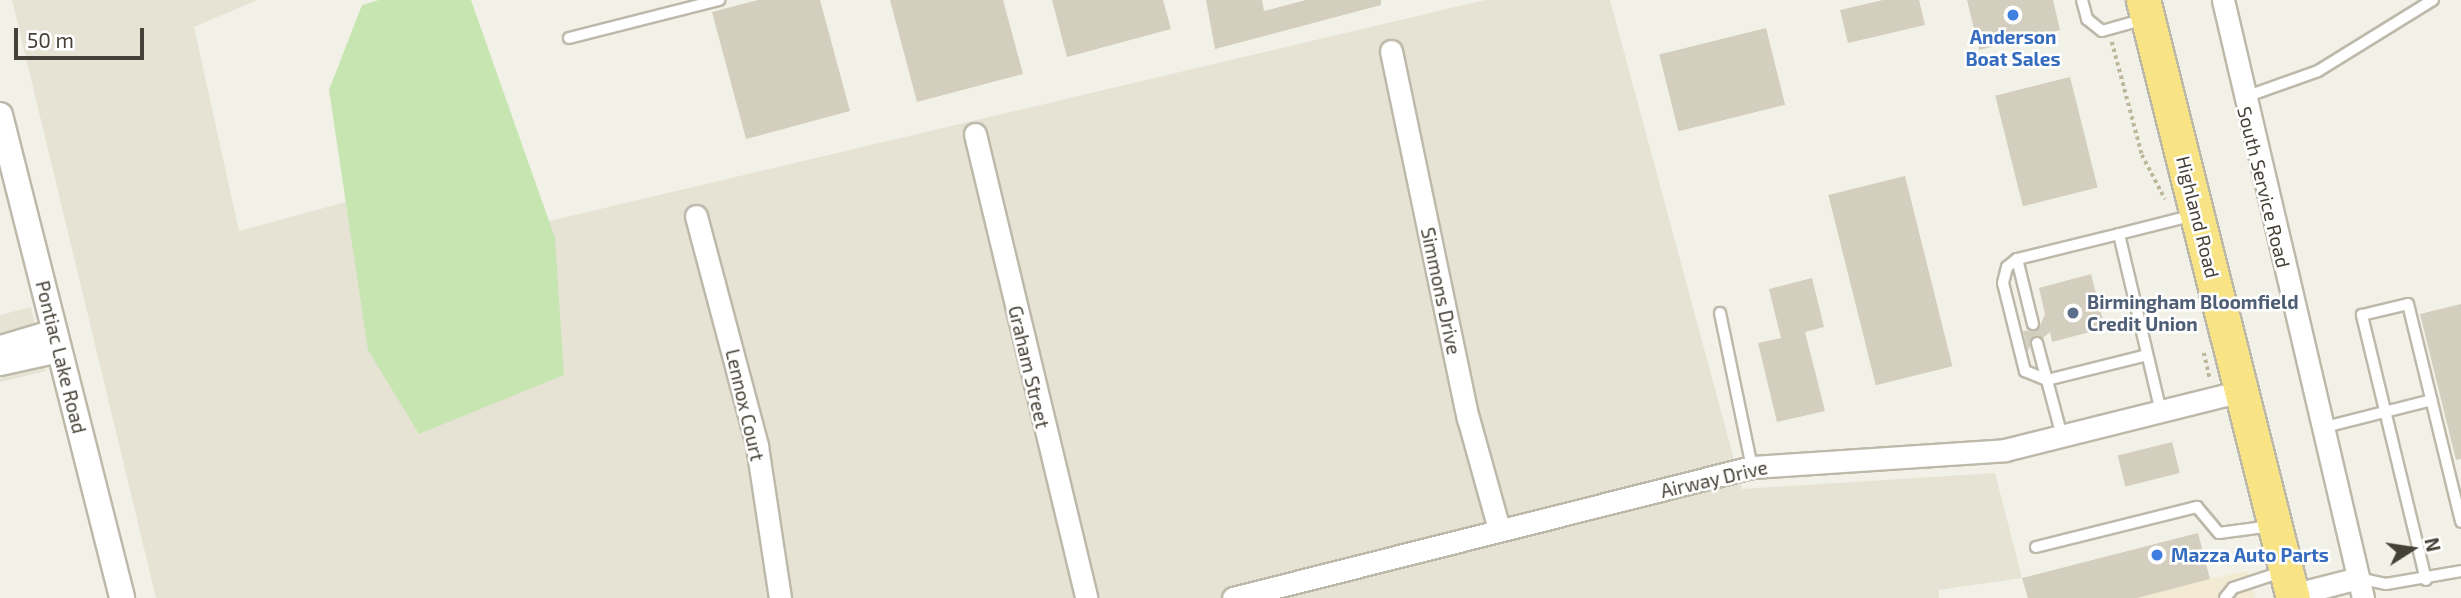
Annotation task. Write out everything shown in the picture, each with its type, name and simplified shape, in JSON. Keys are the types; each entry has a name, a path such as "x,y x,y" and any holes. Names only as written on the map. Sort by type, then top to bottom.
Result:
{"highway":[{"name":"Highland Road","path":"2145,9 2184,218 2226,386 2275,526 2290,588"}],"street":[{"name":"South Service Road","path":"2223,0 2242,98 2361,588"},
{"name":"Simmons Drive","path":"1391,51 1468,418 1499,529"},
{"name":"Pontiac Lake Road","path":"0,115 122,598"},
{"name":"Graham Street","path":"975,134 1086,598"},
{"name":"Lennox Court","path":"696,216 757,446 768,547 780,598"},
{"path":"0,346 57,340"},
{"path":"0,364 57,340"},
{"name":"Airway Drive","path":"1233,598 1752,467 1957,456 2161,413 2226,386"},
{"path":"2290,588 2361,588"}],"lane":[{"path":"569,38 719,0"},
{"path":"2082,0 2094,28 2115,28 2145,9"},
{"path":"2242,98 2318,71 2433,0"},
{"path":"2147,355 2047,380 2025,371 2003,283 2007,267 2017,259 2184,218"},
{"path":"2119,234 2161,413"},
{"path":"2017,259 2033,324"},
{"path":"2427,580 2362,315 2408,304 2461,522"},
{"path":"1720,313 1752,467"},
{"path":"2037,343 2062,436"},
{"path":"2321,428 2432,400"},
{"path":"2036,547 2197,507 2219,533 2275,526"},
{"path":"2361,588 2427,580 2461,571"},
{"path":"2225,598 2233,587 2290,588"}],"path":[{"path":"2115,28 2112,45 2140,150 2184,218"},
{"path":"2201,341 2226,386"}],"shaded area":[{"path":"12,0 257,0 194,27 239,231 397,188 409,254 1485,0 1610,0 1742,489 1995,473 2022,578 1938,590 1939,598 156,598"},
{"path":"31,307 46,371 0,382 0,315"},
{"path":"2248,571 2255,598 2137,598 2210,579"}],"green space":[{"path":"379,0 471,0 555,238 564,375 419,434 368,350 329,90 362,5"}],"building":[{"path":"758,0 820,0 850,111 746,139 712,12"},
{"path":"890,0 1003,0 1023,74 917,102"},
{"path":"1052,0 1163,0 1171,29 1067,57"},
{"path":"1206,0 1262,0 1264,11 1306,0 1381,0 1381,5 1215,49"},
{"path":"1883,0 1919,0 1925,25 1848,43 1840,10"},
{"name":"Anderson Boat Sales","path":"1967,0 2053,0 2060,30 1979,50"},
{"path":"1766,28 1785,105 1678,131 1659,55"},
{"path":"2070,77 2098,188 2023,206 1995,96"},
{"path":"1905,176 1952,366 1876,385 1828,195"},
{"name":"Birmingham Bloomfield Credit Union","path":"2091,274 2105,328 2052,342 2050,332 2043,338 2034,336 2028,351 2023,331 2038,330 2045,314 2039,288"},
{"path":"1812,278 1824,327 1805,332 1825,411 1777,422 1758,343 1781,338 1769,289"},
{"path":"2461,304 2461,459 2456,460 2420,314"},
{"path":"2172,442 2180,473 2125,487 2118,456"},
{"name":"Mazza Auto Parts","path":"2198,533 2210,579 2137,598 2028,598 2022,578"}],"place":[{"name":"Anderson Boat Sales","path":"2013,15"},
{"name":"Birmingham Bloomfield Credit Union","path":"2073,313"},
{"name":"Mazza Auto Parts","path":"2157,555"}]}
